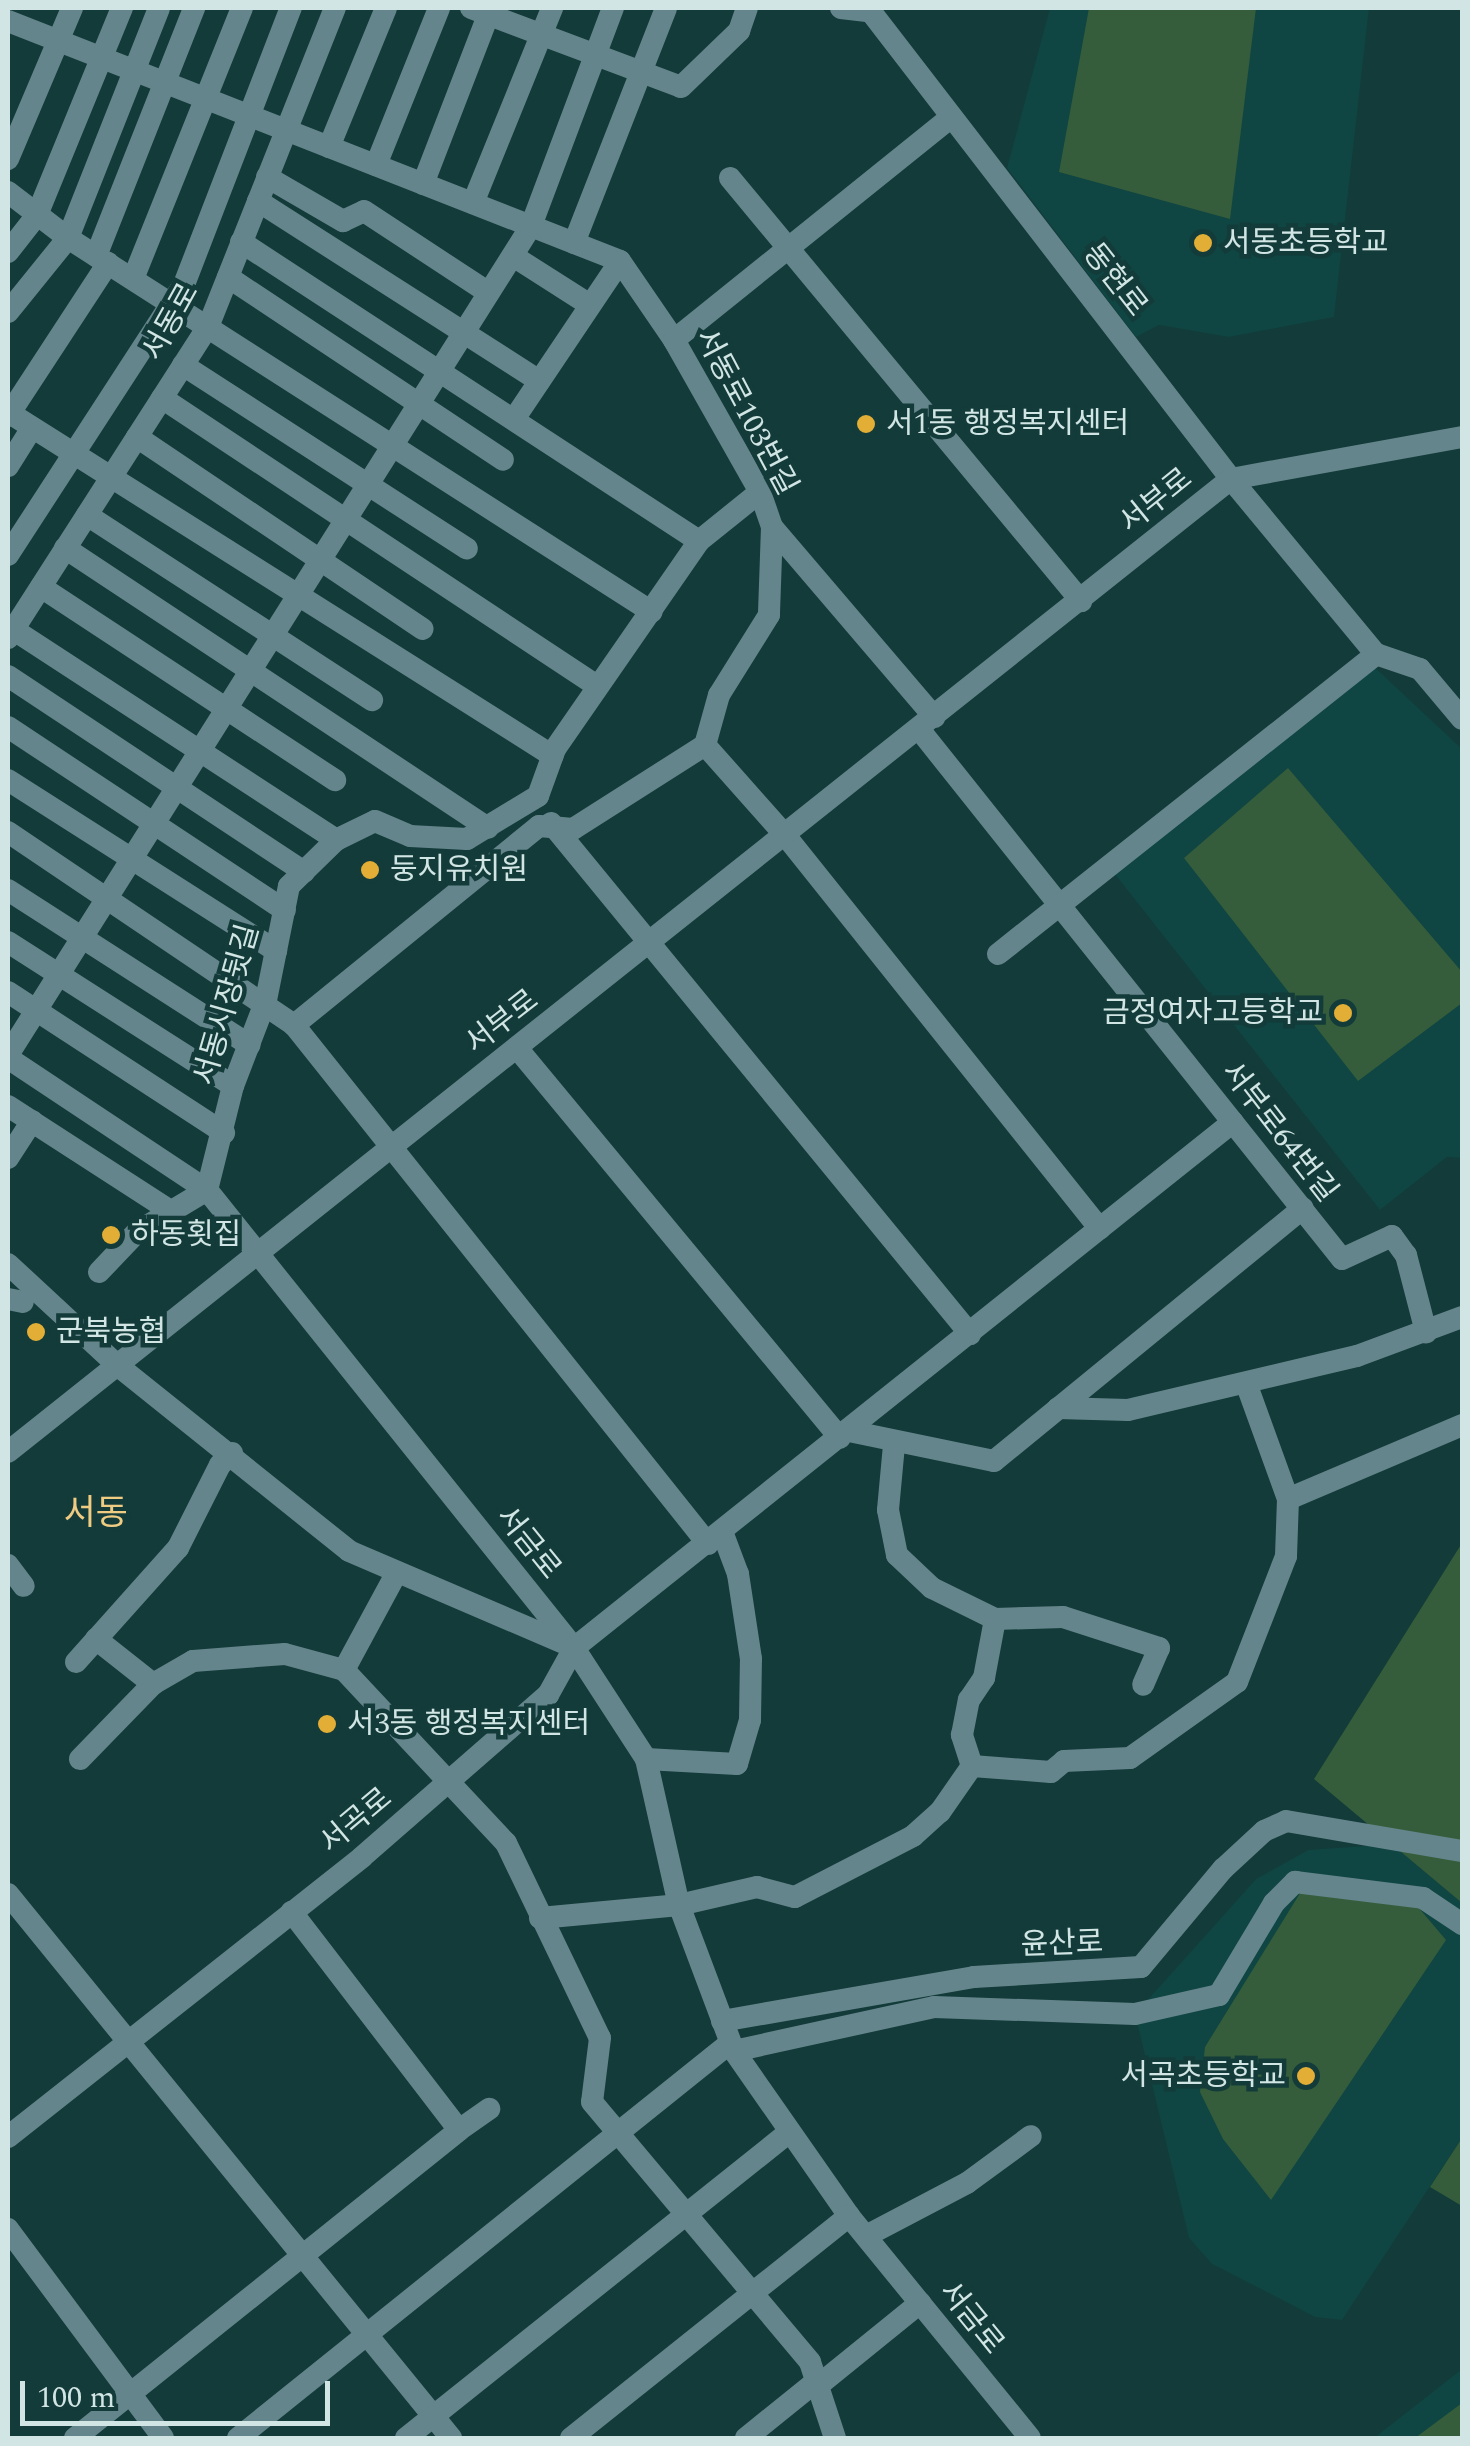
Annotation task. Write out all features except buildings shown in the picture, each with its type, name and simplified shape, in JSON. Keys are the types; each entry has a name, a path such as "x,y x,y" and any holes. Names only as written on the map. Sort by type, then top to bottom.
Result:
{"street":[{"path":"8,159 72,8"},
{"path":"8,252 38,215 122,8"},
{"path":"8,312 68,238 159,8"},
{"path":"194,8 102,259 8,414 553,756"},
{"path":"133,279 242,8"},
{"path":"8,555 185,282 290,8"},
{"name":"서동로","path":"9,631 208,326 335,8"},
{"path":"330,147 386,8"},
{"path":"376,165 439,8"},
{"path":"473,203 552,8"},
{"path":"259,1256 206,1190 8,1056 532,226 613,8"},
{"path":"574,243 666,8"},
{"path":"424,184 483,10 681,86 739,31 747,8"},
{"path":"842,8 867,9"},
{"name":"동현로","path":"867,9 1231,479 1376,654"},
{"path":"14,22 620,261 514,419"},
{"path":"674,340 951,118"},
{"path":"267,178 343,221 364,212 489,293"},
{"path":"730,178 1081,601"},
{"path":"8,192 68,238 394,443 652,612"},
{"path":"258,201 540,381"},
{"path":"241,242 698,541"},
{"path":"512,256 590,305"},
{"name":"서동로103번길","path":"620,261 674,340 760,492 772,527 769,615 718,694 705,745"},
{"path":"228,277 503,460"},
{"path":"183,364 467,550"},
{"path":"162,398 598,686"},
{"path":"8,466 32,428"},
{"path":"137,436 322,557 423,629"},
{"name":"서부로","path":"8,1452 1231,479 1462,436"},
{"path":"760,492 698,541 553,756 536,810 556,828 970,1334"},
{"path":"87,515 372,700"},
{"path":"772,527 927,723"},
{"path":"65,548 488,828"},
{"path":"40,587 336,780"},
{"path":"9,631 336,840"},
{"path":"998,954 1065,907 1376,654 1420,670 1462,719"},
{"path":"8,676 304,872"},
{"name":"서부로64번길","path":"927,723 1065,907 1342,1259 1392,1236 1406,1255 1426,1332"},
{"path":"8,728 284,910"},
{"path":"294,1024 539,826 573,829 613,808 705,745 785,835 1100,1229"},
{"path":"8,780 276,951"},
{"name":"서동시장뒷길","path":"206,1190 224,1134 233,1086 266,1000 290,886 336,840 376,821 410,836 467,839 538,796"},
{"path":"8,832 266,1000 294,1024 391,1148 716,1539 738,1574 751,1659 750,1720 737,1764 646,1759"},
{"path":"8,890 248,1045"},
{"path":"8,942 233,1086"},
{"path":"8,992 224,1134"},
{"path":"518,1048 845,1434 894,1445 994,1461 1304,1208"},
{"path":"8,1106 170,1211"},
{"path":"8,1158 32,1122"},
{"name":"서곡로","path":"8,2137 292,1912 548,1694 574,1648 716,1539 1233,1122"},
{"path":"98,1272 137,1232 206,1190"},
{"name":"서금로","path":"259,1256 574,1648 646,1759 679,1905 729,2038 849,2216 1030,2438"},
{"path":"8,1264 117,1365 232,1453 349,1551 574,1648"},
{"path":"1058,1408 1128,1410 1246,1383 1426,1332 1462,1317"},
{"path":"972,1766 1051,1772 1064,1761 1130,1758 1237,1682 1286,1556 1288,1499 1246,1383"},
{"path":"1288,1499 1462,1425"},
{"path":"894,1445 888,1510 897,1555 932,1588 995,1618 1062,1618 1159,1648 1143,1685"},
{"path":"76,1662 178,1548 220,1465 232,1453"},
{"path":"344,1670 396,1574"},
{"path":"972,1766 962,1735 970,1700 984,1678 995,1618"},
{"path":"96,1639 153,1684"},
{"path":"80,1759 153,1684 193,1661 285,1654 344,1670 506,1843 600,2038 592,2102 753,2293 819,2382 835,2438"},
{"path":"540,1918 679,1905 757,1886 795,1897 913,1836 940,1812 972,1766"},
{"name":"윤산로","path":"729,2038 974,1977 1141,1967 1222,1869 1264,1831 1286,1821 1462,1851"},
{"path":"238,2438 618,2133 729,2038 934,2007 1135,2014 1218,1995 1274,1903 1296,1882 1423,1898 1462,1924"},
{"path":"8,1894 451,2438"},
{"path":"292,1912 459,2130"},
{"path":"75,2438 489,2110"},
{"path":"406,2438 790,2132"},
{"path":"866,2236 967,2183 1031,2136"},
{"path":"571,2438 849,2216"},
{"path":"8,2229 163,2438"},
{"path":"746,2438 920,2304"}],"shaded area":[{"name":"서동초등학교","path":"1050,8 1369,8 1334,317 1229,337 1159,325 1136,337 1007,168"},
{"path":"1089,8 1256,8 1230,219 1059,172"},
{"name":"금정여자고등학교","path":"1368,661 1462,749 1462,1158 1447,1157 1380,1210 1110,868"},
{"path":"1288,768 1462,972 1462,1003 1358,1081 1184,858"},
{"path":"1462,1543 1462,1903 1314,1779"},
{"name":"서곡초등학교","path":"1392,1844 1462,1903 1462,2138 1342,2320 1315,2317 1212,2264 1189,2238 1135,2014 1256,1879 1308,1850"},
{"path":"1302,1890 1418,1907 1446,1940 1271,2200 1223,2139 1200,2092 1205,2047"},
{"path":"1462,2138 1462,2206 1430,2187"},
{"path":"1462,2369 1462,2438 1374,2438"},
{"path":"1462,2403 1462,2438 1415,2438"}],"place":[{"name":"서동초등학교","path":"1203,243"},
{"name":"서1동 행정복지센터","path":"866,424"},
{"name":"둥지유치원","path":"370,870"},
{"name":"금정여자고등학교","path":"1343,1013"},
{"name":"하동횟집","path":"111,1235"},
{"name":"군북농협","path":"36,1332"},
{"name":"서3동 행정복지센터","path":"327,1724"},
{"name":"서곡초등학교","path":"1306,2076"}],"district":[{"name":"서동","path":"96,1514"}]}
